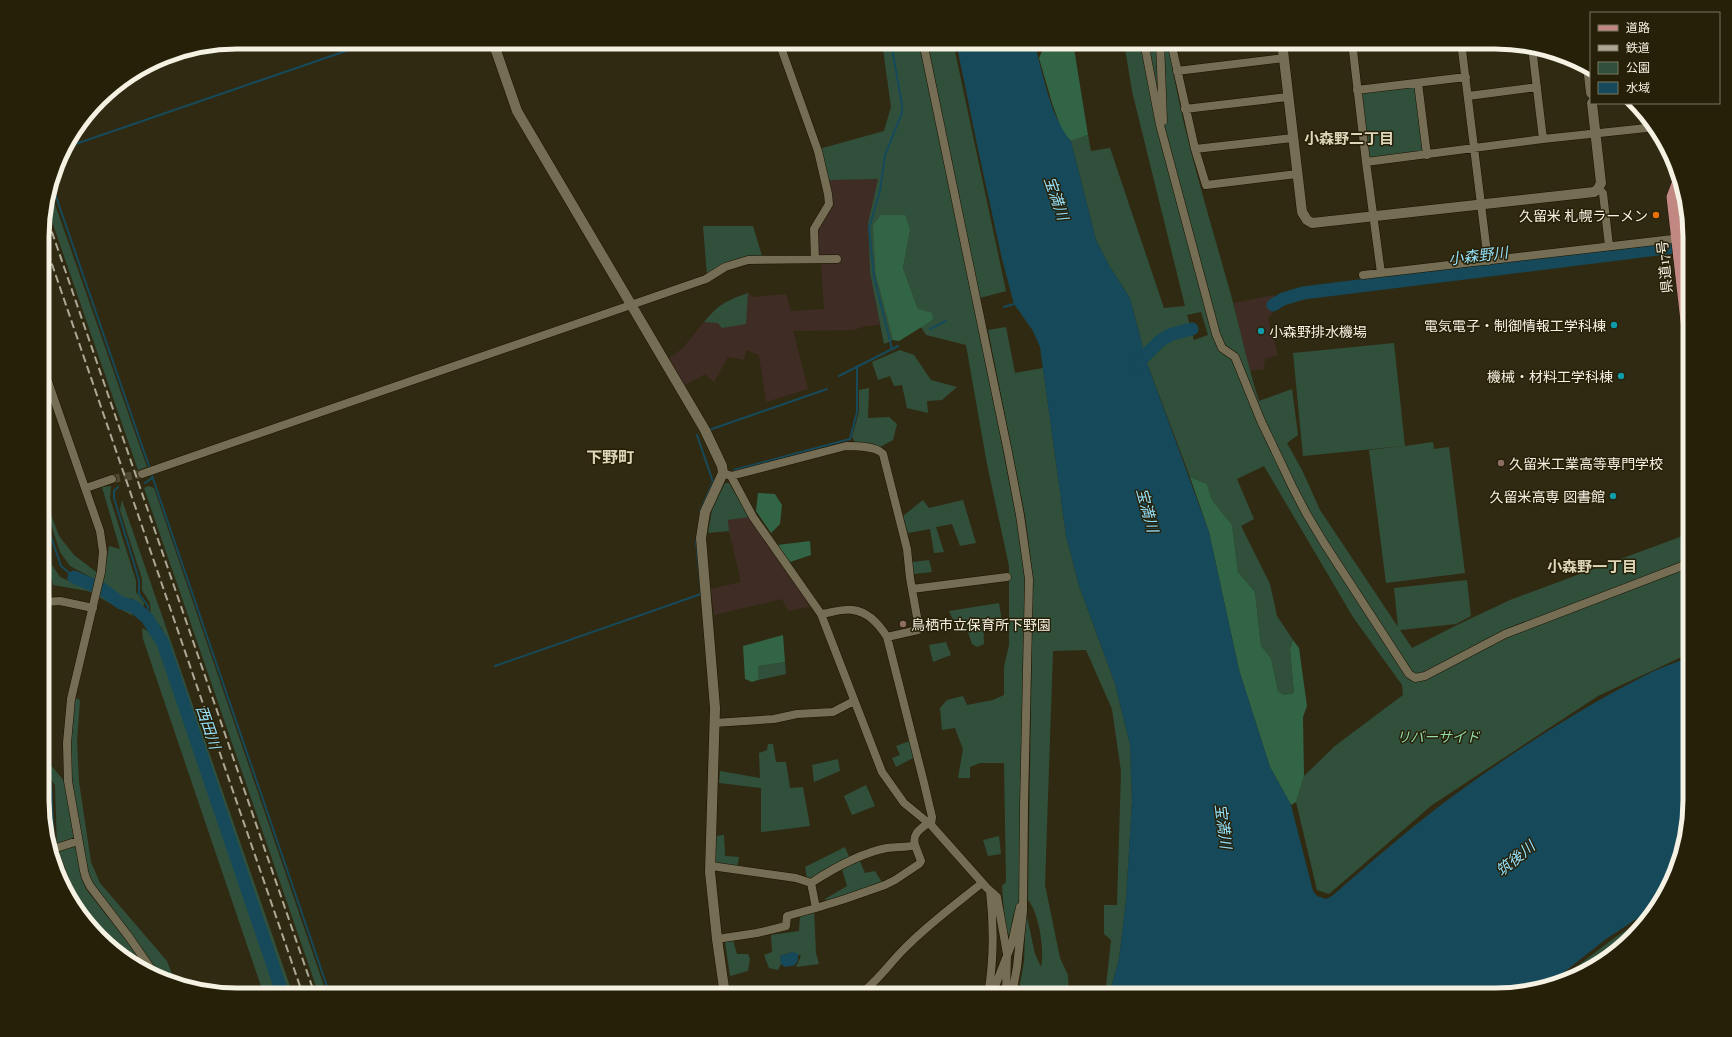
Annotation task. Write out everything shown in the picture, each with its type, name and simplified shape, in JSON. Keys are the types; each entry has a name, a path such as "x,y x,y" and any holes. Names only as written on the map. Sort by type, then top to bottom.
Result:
{"main road":[{"name":"県道17号","path":"1676,186 1672,197 1683,298"}],"street":[{"path":"495,49 517,111 630,306 705,430 727,475 753,516 821,614 882,772 904,803 929,824 982,883 997,897 1007,954 1006,988"},
{"path":"782,49 818,151 828,194 829,204 814,229 814,259"},
{"path":"924,49 1008,452 1020,515 1029,579 1023,903 1018,967 1014,988"},
{"path":"1145,49 1160,125 1216,334 1222,348 1235,357 1261,421 1292,486 1313,525 1409,674 1415,678 1425,676 1505,634 1683,566"},
{"path":"1160,49 1160,92 1163,118 1160,125"},
{"path":"1173,49 1185,109 1206,185 1297,174"},
{"path":"1283,49 1302,212 1307,220 1312,223 1594,192 1598,189 1600,183 1592,104"},
{"path":"1353,49 1381,273"},
{"path":"1463,49 1488,261"},
{"path":"1533,53 1543,139"},
{"path":"1177,71 1284,58"},
{"path":"1589,74 1590,84"},
{"path":"1358,90 1466,77"},
{"path":"1418,83 1427,155"},
{"path":"1468,96 1537,87"},
{"path":"1185,109 1288,97"},
{"path":"1366,162 1543,139 1648,128"},
{"path":"1195,149 1293,138"},
{"path":"1598,189 1603,193 1608,246"},
{"path":"1364,275 1683,238"},
{"path":"1678,256 1683,255"},
{"path":"145,474 630,306 706,279 725,268 748,260 837,259"},
{"path":"49,384 86,488 102,542 101,572 71,700 67,743 68,781 78,840 84,871 90,886 149,967"},
{"path":"724,988 717,940 710,866 715,708 701,538 705,512 727,475 846,446 880,450 884,454 907,549 919,628 918,630 887,637"},
{"path":"86,488 112,479"},
{"path":"912,589 1007,577"},
{"path":"49,602 60,601 93,608"},
{"path":"717,940 786,926 787,916 852,897 895,880 919,864 921,860 914,840 916,834 929,824 932,817 887,637 878,624 869,616 852,609 821,614"},
{"path":"714,723 774,719 797,714 833,712 854,701"},
{"path":"55,849 78,840"},
{"path":"710,866 796,878 811,883 860,856 889,847 909,847 915,845"},
{"path":"811,883 816,908"},
{"path":"867,988 879,978 904,949 930,925 982,883"},
{"path":"989,988 993,939 990,891"},
{"path":"994,988 1012,943 1019,908 1023,903"}],"shaded area":[{"path":"878,179 868,223 870,273 880,325 865,326 854,330 793,331 808,389 766,402 759,355 746,350 744,360 728,357 714,382 705,374 684,386 669,358 682,349 704,322 745,324 748,293 753,297 786,294 791,311 824,309 821,263 817,261 815,229 832,206 828,180"},
{"path":"1274,295 1276,309 1268,318 1278,355 1265,359 1264,369 1249,371 1234,303"},
{"path":"749,517 813,606 788,611 782,599 714,615 711,589 741,582 729,531 728,520"}],"green space":[{"path":"883,49 954,49 1006,291 980,298 978,288 972,290 1016,517 1025,580 1019,903 1013,916 1011,933 1006,937 1002,886 1006,882 1004,763 980,763 970,767 970,778 958,778 963,749 955,728 942,730 940,708 947,700 963,696 967,705 993,700 1004,695 1004,667 1009,645 1009,566 987,464 966,345 926,335 921,327 933,320 918,309 903,268 910,230 876,276 893,340 884,344 870,273 868,223 878,179 828,180 819,149 884,131 891,107"},
{"path":"1043,49 1074,49 1088,135 1071,141 1062,131 1039,58"},
{"name":"リバーサイド","path":"1125,49 1169,49 1186,132 1259,401 1292,389 1298,435 1287,443 1303,472 1320,510 1398,627 1394,588 1467,580 1471,616 1456,624 1400,630 1412,648 1510,600 1683,536 1683,656 1598,696 1432,805 1329,894 1317,890 1296,802 1304,776 1335,746 1403,695 1402,685 1353,617 1264,466 1237,479 1254,519 1241,526 1270,584 1277,616 1293,640 1290,649 1294,693 1284,695 1278,691 1271,658 1261,646 1255,592 1238,572 1232,525 1212,500 1207,484 1190,477 1147,363 1130,298 1110,267 1096,240 1071,141 1088,135 1091,151 1110,148 1164,308 1185,306 1132,91","holes":["1201,312 1208,335 1194,340 1187,315"]},
{"path":"1416,84 1425,152 1367,160 1359,92"},
{"path":"53,199 147,467 138,470 50,216"},
{"path":"881,215 905,215 910,230 903,268 918,309 932,313 933,320 899,341 893,340 876,276 873,225"},
{"path":"703,226 753,226 762,256 707,275"},
{"path":"748,293 746,324 722,328 718,323 704,322 724,303"},
{"path":"1006,327 1015,373 1043,368 1066,536 1079,586 1115,684 1130,745 1132,801 1126,900 1119,959 1111,988 1106,988 1111,940 1104,934 1104,905 1117,905 1121,771 1112,709 1086,650 1053,651 1045,885 1060,958 1068,975 1069,988 1019,988 1024,962 1026,912 1035,954 1041,967 1042,960 1042,942 1038,923 1032,906 1028,900 1033,577 1025,515 988,330"},
{"path":"1394,343 1405,446 1433,442 1434,449 1449,447 1465,573 1386,583 1369,450 1403,446 1303,456 1293,353"},
{"path":"900,350 914,355 931,380 957,387 942,400 927,401 928,413 907,408 902,385 894,386 890,376 878,380 872,362"},
{"path":"869,388 868,418 889,417 897,424 893,440 880,447 855,442 852,437 859,412 859,390"},
{"path":"1190,477 1207,484 1212,500 1232,525 1238,572 1255,592 1261,646 1271,658 1278,691 1284,695 1294,693 1290,649 1293,640 1299,648 1307,706 1303,717 1304,776 1296,802 1291,805 1270,767 1239,670 1209,532"},
{"path":"725,483 729,483 749,517 728,520 729,531 708,533 712,510"},
{"path":"111,486 110,498 136,581 136,592 144,603 143,609 136,605 132,598 122,601 104,584 70,566 60,552 49,518 49,509 59,536 74,555 104,578 109,546 120,549 102,487"},
{"path":"149,486 154,488 325,988 317,988 144,488"},
{"path":"758,493 775,494 782,505 780,524 771,533 756,511"},
{"path":"122,500 291,988 285,988 162,628 151,618 150,603 142,590 142,579 120,510"},
{"path":"923,500 929,508 963,500 976,543 960,546 952,524 936,527 944,552 934,553 930,529 908,533 903,516"},
{"path":"810,541 811,555 790,562 778,545"},
{"path":"49,546 52,565 60,577 98,590 131,612 133,616 88,591 53,585 49,569"},
{"path":"929,560 932,572 913,574 912,562"},
{"path":"999,603 1002,621 983,619 984,644 977,647 972,644 964,620 953,620 949,611"},
{"path":"142,628 155,635 276,982 276,988 262,988 143,639"},
{"path":"783,635 785,662 758,666 758,680 752,682 745,679 743,646"},
{"path":"946,642 951,655 933,662 929,645"},
{"path":"785,662 786,674 758,680 758,666"},
{"path":"75,698 80,700 77,741 79,782 91,862 100,883 167,961 173,977 155,969 91,880 86,867 72,781 71,737"},
{"path":"910,741 915,757 896,767 892,758 900,755 896,746"},
{"path":"768,744 773,744 776,762 786,762 790,788 803,787 810,826 761,832 761,788 719,783 720,771 760,778 759,753 767,750"},
{"path":"838,759 840,771 814,782 812,765"},
{"path":"49,763 65,782 81,876 86,889 129,944 140,961 122,949 104,933 88,915 76,897 57,846 55,785 49,777"},
{"path":"866,785 875,806 852,815 844,796"},
{"path":"724,835 725,856 739,857 737,868 715,864 716,836"},
{"path":"999,836 1001,854 988,856 983,840"},
{"path":"845,847 850,859 810,880 807,878 805,867"},
{"path":"860,861 865,873 875,871 883,884 827,903 825,899 847,886 842,869"},
{"path":"814,911 816,953 819,964 796,967 801,956 793,952 780,956 781,964 778,970 769,968 764,955 772,952 771,935 799,931 800,916"},
{"path":"1637,923 1610,949 1589,963 1566,974"},
{"path":"733,940 737,954 748,954 750,959 748,971 730,976 725,942"}],"water":[{"path":"957,49 1036,49 1052,107 1064,131 1071,141 1096,240 1110,267 1130,298 1147,363 1209,532 1239,670 1270,767 1291,805 1313,891 1317,896 1326,899 1332,896 1437,808 1545,733 1617,690 1642,677 1683,660 1683,812 1677,849 1669,872 1658,894 1645,913 1606,939 1557,978 1544,982 1507,988 1111,988 1119,959 1126,900 1132,801 1130,745 1115,684 1079,586 1066,536 1040,347 1033,331 1014,304 1002,259"},
{"path":"793,952 798,954 798,960 795,965 785,967 781,964 780,956"}],"waterway":[{"path":"73,145 352,49"},
{"path":"892,49 902,105 902,113 885,155 880,191 869,228 874,277 892,349"},
{"path":"54,192 150,469"},
{"name":"小森野川","path":"1273,305 1283,299 1303,293 1683,246"},
{"path":"1004,307 1014,304"},
{"path":"930,329 946,321"},
{"name":"小森野川","path":"1133,368 1161,340 1172,334 1192,329"},
{"path":"839,376 898,346"},
{"path":"734,470 850,439 857,412 857,366"},
{"path":"709,430 827,389"},
{"path":"697,435 713,482 700,511"},
{"path":"151,473 328,988"},
{"path":"145,483 152,478"},
{"path":"118,487 114,491 114,498 139,580 139,594 148,606 147,618"},
{"name":"西田川","path":"49,531 61,566 74,577"},
{"path":"495,666 701,594 696,541"},
{"name":"西田川","path":"74,577 102,589 121,603 133,606 147,618 163,643 281,988"},
{"path":"49,781 51,784 54,842"},
{"path":"57,855 70,886"}],"tunnel":[{"path":"112,479 142,474"}],"railway":[{"path":"49,224 313,988"},
{"path":"49,256 301,988"}],"place":[{"name":"久留米 札幌ラーメン","path":"1656,215"},
{"name":"電気電子・制御情報工学科棟","path":"1614,325"},
{"name":"小森野排水機場","path":"1261,331"},
{"name":"機械・材料工学科棟","path":"1621,376"},
{"name":"久留米工業高等専門学校","path":"1501,463"},
{"name":"久留米高専 図書館","path":"1613,496"},
{"name":"鳥栖市立保育所下野園","path":"903,624"}],"district":[{"name":"小森野二丁目","path":"1349,138"},
{"name":"下野町","path":"610,456"},
{"name":"小森野一丁目","path":"1592,566"}],"water label":[{"name":"宝満川","path":"1057,198"},
{"name":"宝満川","path":"1148,510"},
{"name":"宝満川","path":"1224,826"},
{"name":"筑後川","path":"1515,858"}]}
